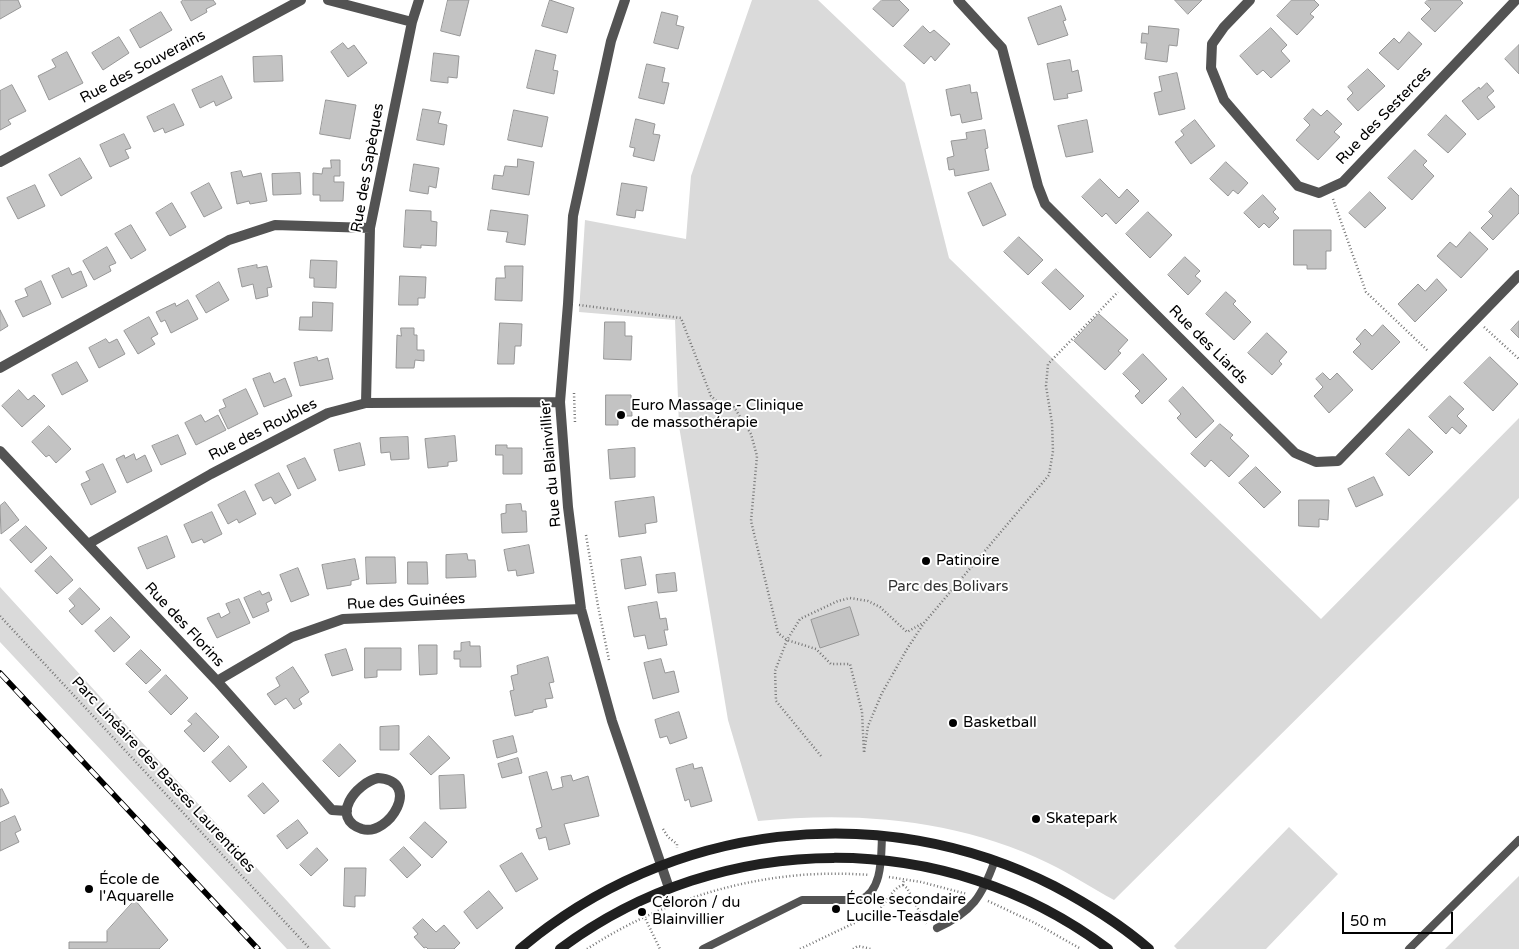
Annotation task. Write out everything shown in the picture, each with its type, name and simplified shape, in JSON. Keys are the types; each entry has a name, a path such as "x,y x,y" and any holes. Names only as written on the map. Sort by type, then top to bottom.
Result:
{"street":[{"name":"Rue des Souverains","path":"0,162 300,0"},
{"path":"328,0 412,22"},
{"name":"Rue des Sapèques","path":"366,403 370,228 412,22 419,0"},
{"name":"Rue du Blainvillier","path":"625,0 611,40 572,216 568,304 560,402 568,507 581,609 612,721 669,888"},
{"name":"Rue des Liards","path":"958,0 1002,48 1044,204 1295,453 1316,462 1338,461 1519,275"},
{"path":"1250,0 1224,27 1212,44 1211,68 1224,100 1298,186 1319,193 1330,188"},
{"name":"Rue des Sesterces","path":"1330,188 1342,182 1516,0"},
{"path":"0,368 229,240 275,225 370,228"},
{"name":"Rue des Roubles","path":"88,544 211,474 328,413 366,403 560,402"},
{"name":"Rue des Florins","path":"0,452 217,681 332,810 347,811"},
{"name":"Rue des Guinées","path":"217,681 292,637 343,619 581,609"},
{"name":"Rue des Florins","path":"384,778 391,781 399,791 401,798 397,811 374,829 366,830 353,824 347,811 350,798 371,779 384,778"},
{"path":"520,949 546,928 586,902 661,866 707,850 761,839 815,834 882,836 946,846 995,860 1029,874 1075,898 1118,925 1149,949"},
{"path":"560,949 609,917 669,888 720,872 774,862 832,858 906,863 943,870 987,884 1056,915 1108,949"}],"lane":[{"path":"703,949 802,900 860,900 865,898 874,888 880,860 882,836"},
{"path":"1409,949 1519,840"},
{"path":"937,928 965,913 978,898 987,884 995,860"}],"path":[{"path":"1330,188 1366,292 1437,360"},
{"path":"863,757 868,726 882,693 924,623 1049,475 1053,451 1052,423 1046,386 1048,364 1126,284"},
{"path":"576,311 576,305 681,318 711,396 724,408 734,408 751,434 757,456 751,521 778,633 787,640 816,649 830,664 850,664 862,712 864,753"},
{"path":"1476,319 1519,359"},
{"name":"Rue du Blainvillier","path":"574,388 576,427"},
{"name":"Rue du Blainvillier","path":"585,533 610,664"},
{"path":"822,756 776,701 774,671 787,640 800,619 838,600 850,598 868,601 880,607 907,632 924,623"},
{"name":"Parc Linéaire des Basses Laurentides","path":"0,616 310,949"},
{"path":"661,824 668,838 677,844"},
{"path":"588,949 644,918 694,897 761,880 807,875 858,874"},
{"path":"899,878 970,895"},
{"path":"903,885 904,879"},
{"path":"903,885 907,888 927,925"},
{"path":"800,949 875,913 881,909 898,886 903,885"},
{"path":"988,901 1035,923 1081,949"},
{"path":"642,912 660,949"},
{"path":"853,949 858,946 871,949"}],"green space":[{"name":"Parc des Bolivars","path":"752,0 818,0 905,83 949,258 1321,619 1519,418 1519,498 1114,900 1057,867 1014,848 978,836 943,828 869,818 795,818 758,821 728,720 679,426 675,320 579,312 585,220 686,239 691,176"},
{"path":"0,587 331,949 287,949 0,642"},
{"path":"1289,827 1338,874 1266,949 1177,949 1174,946"},
{"path":"1519,876 1519,949 1445,949"}],"building":[{"path":"0,0 18,0 21,7 0,19"},
{"path":"184,0 213,0 216,4 206,9 207,12 191,21 181,2"},
{"path":"448,0 469,0 460,36 441,31"},
{"path":"550,0 574,8 567,33 542,26"},
{"path":"882,0 899,0 909,10 893,27 873,9"},
{"path":"1175,0 1202,0 1188,14"},
{"path":"1292,0 1314,0 1319,5 1310,14 1314,17 1297,35 1277,16"},
{"path":"1428,0 1460,0 1463,3 1435,32 1421,19 1431,9 1425,3"},
{"path":"1061,6 1066,20 1063,21 1068,35 1038,45 1028,18"},
{"path":"161,12 172,30 140,48 130,30"},
{"path":"662,12 678,16 676,25 684,27 678,49 654,43"},
{"path":"923,26 930,33 934,30 950,44 935,61 931,56 924,64 904,46"},
{"path":"1149,26 1179,29 1177,46 1169,45 1167,62 1145,59 1147,43 1141,43 1142,33 1148,34"},
{"path":"1271,28 1287,45 1281,51 1290,61 1271,78 1263,70 1257,75 1240,56"},
{"path":"1409,32 1422,44 1398,70 1379,53 1394,38 1399,43"},
{"path":"119,37 129,53 103,70 92,53"},
{"path":"343,43 348,49 354,45 367,63 348,77 331,52"},
{"path":"1519,45 1519,74 1505,59"},
{"path":"536,50 556,55 553,70 558,71 554,94 527,88"},
{"path":"67,52 83,83 49,100 38,76 56,67 52,60"},
{"path":"434,53 459,56 457,78 448,77 448,83 431,81"},
{"path":"282,56 283,81 254,82 253,57"},
{"path":"1070,60 1072,72 1078,70 1082,91 1067,94 1068,98 1054,100 1047,64"},
{"path":"647,64 665,68 662,82 669,83 664,104 639,98"},
{"path":"1368,69 1385,86 1358,111 1347,99 1353,93 1348,87"},
{"path":"1177,73 1185,109 1159,115 1154,93 1162,91 1159,77"},
{"path":"222,76 232,98 216,106 214,101 200,108 192,90"},
{"path":"1487,83 1494,91 1487,97 1495,107 1478,120 1462,101"},
{"path":"12,85 26,111 8,120 11,124 0,130 0,91"},
{"path":"970,85 971,93 977,92 982,119 962,123 960,114 951,116 946,90"},
{"path":"326,100 356,105 350,139 320,134"},
{"path":"174,104 184,125 165,133 163,128 154,132 147,117"},
{"path":"423,109 441,112 438,123 447,125 444,145 417,140"},
{"path":"1313,109 1321,116 1327,110 1342,124 1334,132 1340,137 1318,160 1296,140 1310,125 1304,119"},
{"path":"514,110 548,117 542,147 508,140"},
{"path":"1446,115 1466,134 1448,153 1428,135"},
{"path":"636,119 655,124 653,134 660,135 654,161 633,156 635,148 630,147"},
{"path":"1087,120 1093,152 1066,157 1058,126"},
{"path":"1195,120 1215,146 1191,164 1175,142 1184,135 1181,131"},
{"path":"985,130 988,148 985,149 989,170 955,176 954,169 949,170 947,158 954,156 951,141 967,139 966,133"},
{"path":"124,134 131,148 125,150 129,158 110,167 100,145"},
{"path":"1415,150 1427,161 1423,165 1434,176 1412,200 1388,178"},
{"path":"80,158 92,178 61,196 49,175"},
{"path":"518,159 534,162 529,195 492,189 494,175 503,176 505,166 517,167"},
{"path":"331,160 340,160 340,176 334,176 334,182 344,182 343,201 320,201 320,195 313,195 313,173 322,174 323,168 331,168"},
{"path":"1226,162 1248,183 1238,194 1233,190 1228,196 1210,179"},
{"path":"414,164 439,168 436,188 429,186 428,194 410,191"},
{"path":"241,171 243,177 261,173 267,201 250,204 249,201 237,204 231,173"},
{"path":"300,173 301,194 273,195 272,174"},
{"path":"1100,179 1119,198 1127,189 1139,201 1116,224 1106,213 1102,217 1082,197"},
{"path":"209,183 222,208 204,217 191,193"},
{"path":"622,183 647,187 643,211 636,210 635,218 617,215"},
{"path":"991,183 1006,215 983,226 968,193"},
{"path":"35,185 45,206 18,219 7,198"},
{"path":"1511,188 1519,196 1519,213 1493,240 1481,228 1493,216 1489,212"},
{"path":"1370,192 1386,208 1365,228 1349,213"},
{"path":"1263,195 1276,209 1273,212 1279,218 1269,228 1264,223 1259,228 1244,213"},
{"path":"172,203 186,227 170,236 156,213"},
{"path":"406,210 431,211 431,221 437,222 436,246 421,245 421,248 404,247"},
{"path":"491,210 528,215 525,245 506,242 508,232 488,230"},
{"path":"1148,212 1172,235 1150,258 1126,234"},
{"path":"131,225 146,250 131,259 115,234"},
{"path":"1294,230 1331,230 1331,251 1326,251 1326,269 1307,269 1307,265 1294,265"},
{"path":"1470,232 1488,249 1461,278 1437,256 1450,242 1456,247"},
{"path":"1019,237 1043,260 1028,275 1004,252"},
{"path":"107,247 116,263 109,266 111,271 94,280 83,261"},
{"path":"1185,257 1200,271 1195,276 1201,281 1188,295 1168,275"},
{"path":"311,260 337,261 336,288 314,287 314,278 310,278"},
{"path":"257,265 257,268 267,266 272,287 267,288 268,296 256,299 253,284 242,287 238,269"},
{"path":"505,266 523,266 522,301 495,300 496,278 505,278"},
{"path":"69,268 72,275 81,271 87,286 62,298 52,276"},
{"path":"1056,269 1084,296 1070,310 1042,283"},
{"path":"400,276 426,277 425,298 418,298 418,305 399,305"},
{"path":"1437,279 1447,290 1415,322 1398,304 1418,284 1425,291"},
{"path":"41,281 51,304 23,317 15,301 28,296 25,289"},
{"path":"219,282 229,300 206,313 196,296"},
{"path":"1226,292 1236,301 1233,304 1251,322 1234,340 1206,314"},
{"path":"188,300 198,319 171,333 165,320 161,322 156,312 175,303 176,306"},
{"path":"313,302 333,303 332,331 299,330 300,317 312,317"},
{"path":"0,310 8,326 0,331"},
{"path":"1099,314 1128,340 1118,351 1121,353 1105,370 1074,341"},
{"path":"149,317 158,334 151,338 155,344 138,354 124,331"},
{"path":"1519,321 1519,338 1511,330"},
{"path":"605,322 625,322 625,336 632,336 631,360 604,359"},
{"path":"500,323 522,324 521,346 515,346 514,364 498,364"},
{"path":"1383,325 1400,342 1372,370 1353,352 1361,344 1356,339 1365,329 1372,336"},
{"path":"401,328 414,328 414,335 417,335 417,350 424,350 424,361 415,360 414,368 396,368 397,335 401,336"},
{"path":"1267,333 1287,352 1279,361 1282,364 1272,375 1248,353"},
{"path":"106,339 109,343 117,339 125,354 99,368 89,348"},
{"path":"1143,354 1167,379 1142,404 1135,396 1140,391 1123,374"},
{"path":"317,357 318,361 328,358 333,379 300,386 294,363"},
{"path":"1490,357 1518,384 1493,411 1464,383"},
{"path":"77,362 88,381 62,395 52,375"},
{"path":"270,373 274,383 285,378 292,396 264,407 253,379"},
{"path":"1323,373 1330,380 1337,373 1353,390 1329,413 1314,396 1323,387 1316,379"},
{"path":"1183,387 1214,421 1196,438 1177,418 1181,414 1169,401"},
{"path":"246,389 258,414 228,429 219,410 226,407 223,400"},
{"path":"19,390 28,400 34,395 45,406 22,427 2,406"},
{"path":"606,395 631,395 632,416 618,416 618,425 606,425"},
{"path":"1450,396 1464,409 1457,416 1467,426 1460,434 1452,427 1446,434 1429,417"},
{"path":"201,415 205,422 218,415 226,430 196,445 185,423"},
{"path":"1220,424 1233,435 1230,438 1249,456 1229,477 1211,460 1205,467 1191,454"},
{"path":"49,426 71,449 56,463 49,455 46,457 32,442"},
{"path":"1409,429 1433,452 1409,476 1386,454"},
{"path":"178,435 186,454 161,465 152,446"},
{"path":"455,436 457,461 448,462 448,466 428,468 425,439"},
{"path":"408,437 409,459 391,460 390,452 381,453 380,438"},
{"path":"360,443 365,465 339,471 334,450"},
{"path":"496,445 507,445 507,448 522,448 522,474 503,474 503,455 496,455"},
{"path":"635,448 635,477 610,479 608,450"},
{"path":"134,454 136,460 145,455 152,471 127,483 116,459 124,455 125,458"},
{"path":"305,458 316,480 298,489 287,466"},
{"path":"103,464 116,492 91,505 81,484 90,480 86,472"},
{"path":"1256,467 1281,492 1264,508 1239,483"},
{"path":"279,473 291,495 275,504 271,497 263,501 255,485"},
{"path":"1374,477 1383,495 1356,507 1348,489"},
{"path":"245,491 256,514 239,523 237,519 228,524 218,505"},
{"path":"654,497 657,522 645,524 646,533 619,537 615,502"},
{"path":"1299,500 1329,500 1328,520 1319,519 1319,527 1299,526"},
{"path":"5,502 19,520 1,534 0,506"},
{"path":"521,504 522,511 526,511 527,532 502,533 501,514 506,513 506,505"},
{"path":"212,512 222,534 204,543 202,539 192,543 184,525"},
{"path":"26,526 47,548 31,563 10,540"},
{"path":"167,536 175,557 147,569 138,548"},
{"path":"529,545 534,573 517,576 516,570 508,571 504,550"},
{"path":"467,554 468,560 475,560 476,577 446,578 446,555"},
{"path":"51,556 73,580 57,594 35,571"},
{"path":"366,557 395,557 396,583 367,584"},
{"path":"641,557 646,585 625,589 621,560"},
{"path":"355,559 359,579 351,581 351,585 327,589 322,565"},
{"path":"408,562 427,562 428,584 408,584"},
{"path":"298,568 309,595 291,602 280,575"},
{"path":"675,573 677,591 658,593 656,575"},
{"path":"80,588 100,609 82,625 69,611 75,606 69,599"},
{"path":"260,591 262,595 269,592 272,600 266,603 269,611 253,618 244,598"},
{"path":"239,599 250,623 217,638 207,618 219,613 221,618 230,613 226,604"},
{"path":"657,602 660,619 666,618 668,630 664,630 667,645 648,649 645,635 634,637 628,607"},
{"path":"850,607 859,635 820,648 811,620"},
{"path":"111,617 130,637 114,652 95,631"},
{"path":"470,642 470,646 480,646 481,667 460,667 460,659 454,659 454,651 461,651 461,643"},
{"path":"419,645 437,645 437,674 420,675"},
{"path":"365,648 401,648 401,670 377,670 377,677 365,678"},
{"path":"346,649 353,670 332,676 325,655"},
{"path":"141,650 161,670 146,684 126,664"},
{"path":"548,657 554,682 549,683 553,698 545,699 547,707 515,716 510,691 514,690 511,676 518,674 517,666"},
{"path":"661,659 665,673 674,671 679,692 653,699 644,663"},
{"path":"293,667 309,692 299,699 302,704 294,709 286,698 275,705 267,694 280,686 276,678"},
{"path":"166,675 188,698 171,715 149,692"},
{"path":"679,712 687,738 670,744 667,736 660,738 655,720"},
{"path":"196,713 219,737 204,752 184,731 192,724 188,721"},
{"path":"399,726 399,750 380,750 380,727"},
{"path":"429,736 450,758 431,775 410,754"},
{"path":"513,736 517,752 497,758 493,741"},
{"path":"340,744 356,761 339,777 323,761"},
{"path":"229,746 247,767 230,782 212,762"},
{"path":"518,758 522,773 502,778 498,764"},
{"path":"693,764 694,769 702,767 712,801 691,807 689,799 685,801 676,769"},
{"path":"547,772 552,790 563,787 561,777 571,775 573,781 588,776 599,816 564,824 570,844 549,850 546,837 539,839 536,829 542,827 529,777"},
{"path":"464,775 466,808 440,809 439,776"},
{"path":"263,783 279,801 264,814 248,796"},
{"path":"2,789 9,803 0,807 0,790"},
{"path":"15,816 21,830 15,833 19,842 0,851 0,823"},
{"path":"298,820 308,833 287,849 277,836"},
{"path":"425,822 447,842 432,858 410,838"},
{"path":"404,847 421,865 407,878 390,860"},
{"path":"317,848 328,860 311,876 300,865"},
{"path":"522,853 538,879 516,892 500,866"},
{"path":"345,868 366,868 365,896 355,896 355,907 344,906"},
{"path":"489,891 503,908 477,929 464,912"},
{"path":"135,900 168,940 159,949 69,949 69,942 107,942 107,931"},
{"path":"423,919 436,932 444,925 460,943 454,949 424,948 414,937 418,934 413,928"}],"railway":[{"path":"0,673 258,949"}],"place":[{"name":"Euro Massage - Clinique de massothérapie","path":"621,415"},
{"name":"Patinoire","path":"926,561"},
{"name":"Basketball","path":"953,723"},
{"name":"Skatepark","path":"1036,819"},
{"name":"École de l'Aquarelle","path":"89,889"},
{"name":"École secondaire Lucille-Teasdale","path":"836,909"},
{"name":"Céloron / du Blainvillier","path":"642,912"}]}
